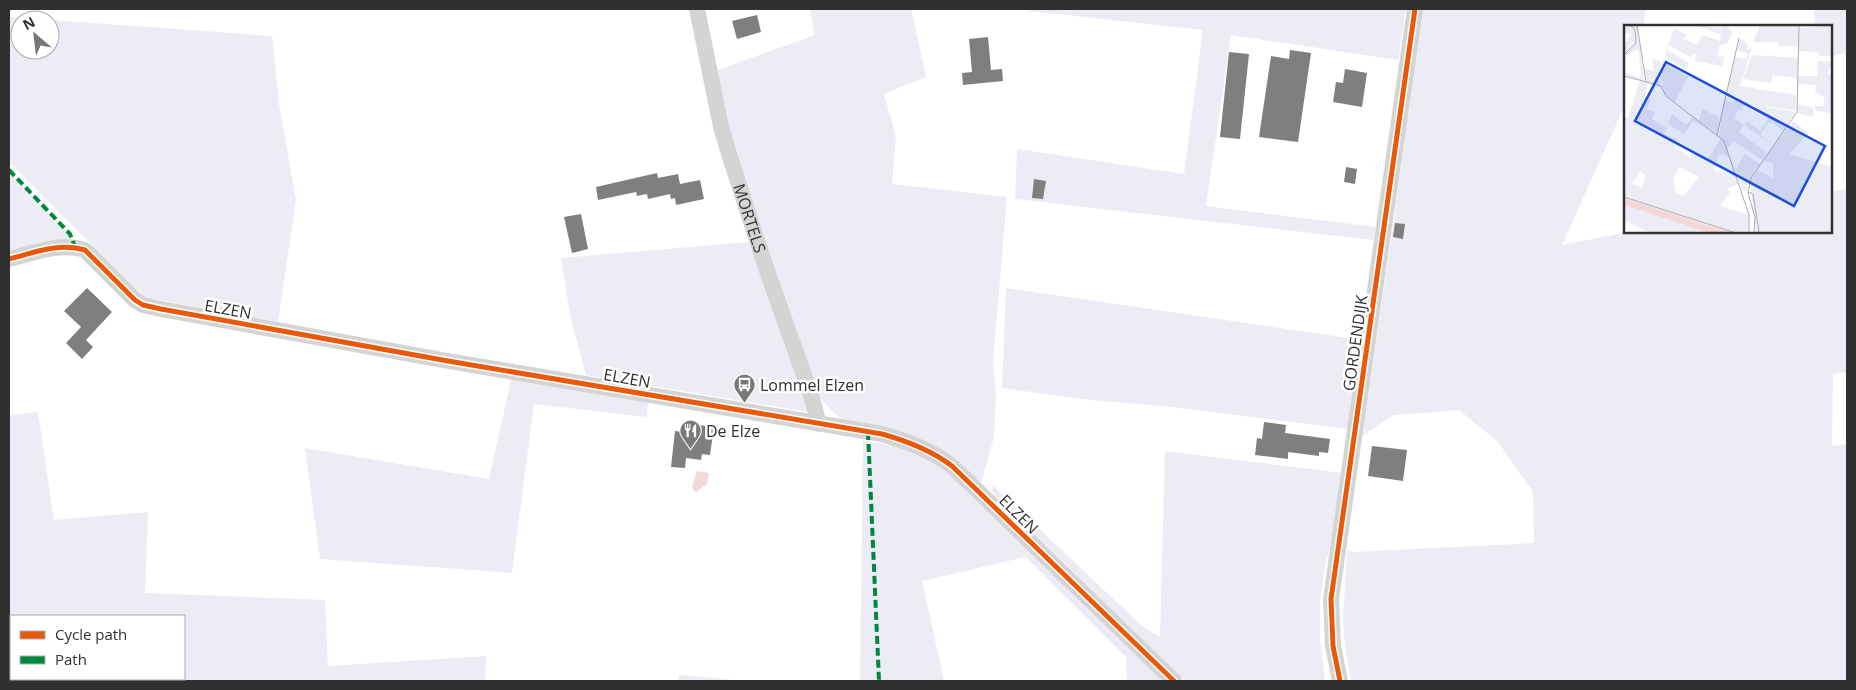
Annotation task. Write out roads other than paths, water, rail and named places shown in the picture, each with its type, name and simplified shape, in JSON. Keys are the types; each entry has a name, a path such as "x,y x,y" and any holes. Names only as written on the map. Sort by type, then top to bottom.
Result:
{"street":[{"name":"MORTELS","path":"697,9 721,127 765,265 811,394 819,424"},
{"name":"GORDENDIJK","path":"1340,681 1333,646 1331,599 1415,9"},
{"name":"ELZEN","path":"9,259 55,248 75,247 85,250 135,300 143,305 898,438 942,458 983,494 1016,529 1174,681"}],"place":[{"name":"Lommel Elzen","path":"744,404"},
{"name":"De Elze","path":"690,450"}]}
